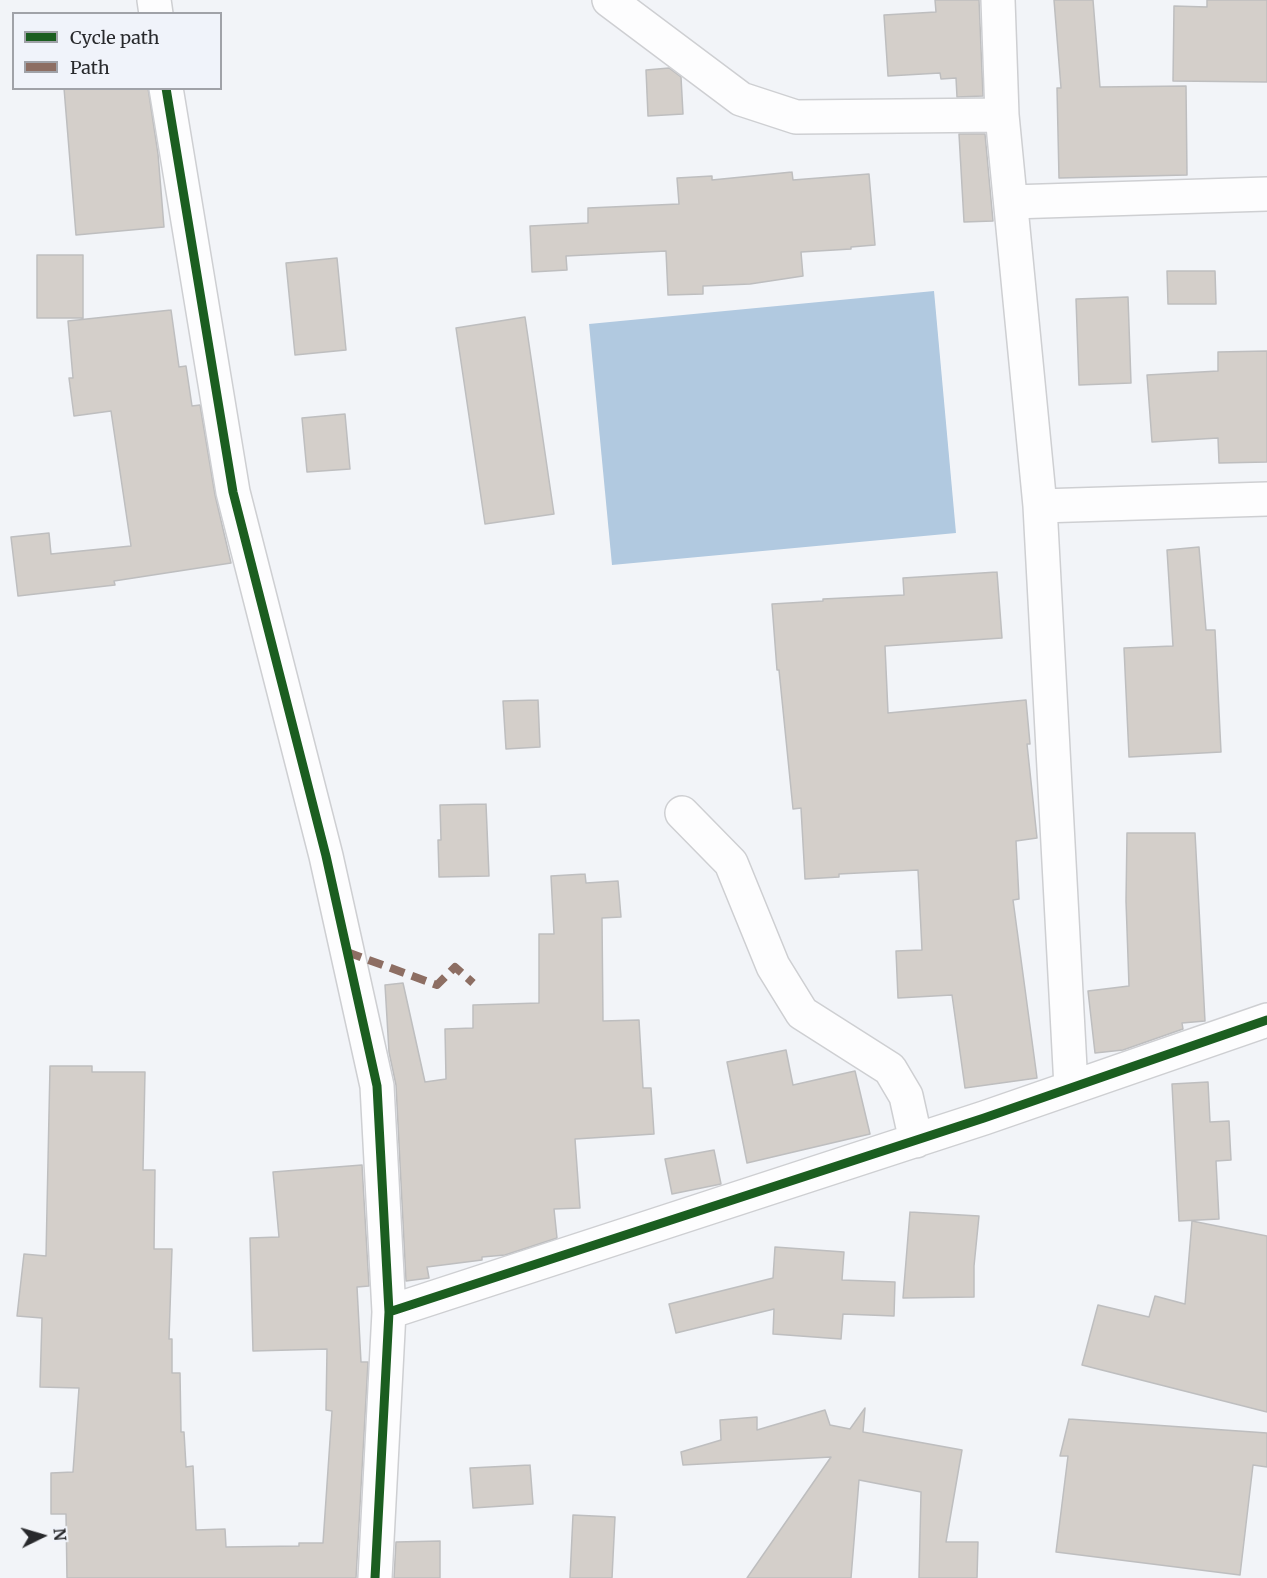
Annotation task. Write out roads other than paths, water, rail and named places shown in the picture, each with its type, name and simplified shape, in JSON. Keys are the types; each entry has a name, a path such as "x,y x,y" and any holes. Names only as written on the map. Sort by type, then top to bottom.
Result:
{"street":[{"path":"609,0 741,99 796,117 1002,114"},
{"path":"998,0 1002,114 1040,506 1071,1087"},
{"path":"166,90 233,492 326,856 377,1086 389,1312 375,1578"},
{"path":"1011,202 1267,194"},
{"path":"1040,506 1267,499"},
{"path":"682,813 731,863 773,966 802,1013 890,1069 906,1096 916,1141"},
{"path":"389,1312 916,1141 1267,1020"}],"water":[{"path":"934,291 956,533 612,565 589,324"}]}
